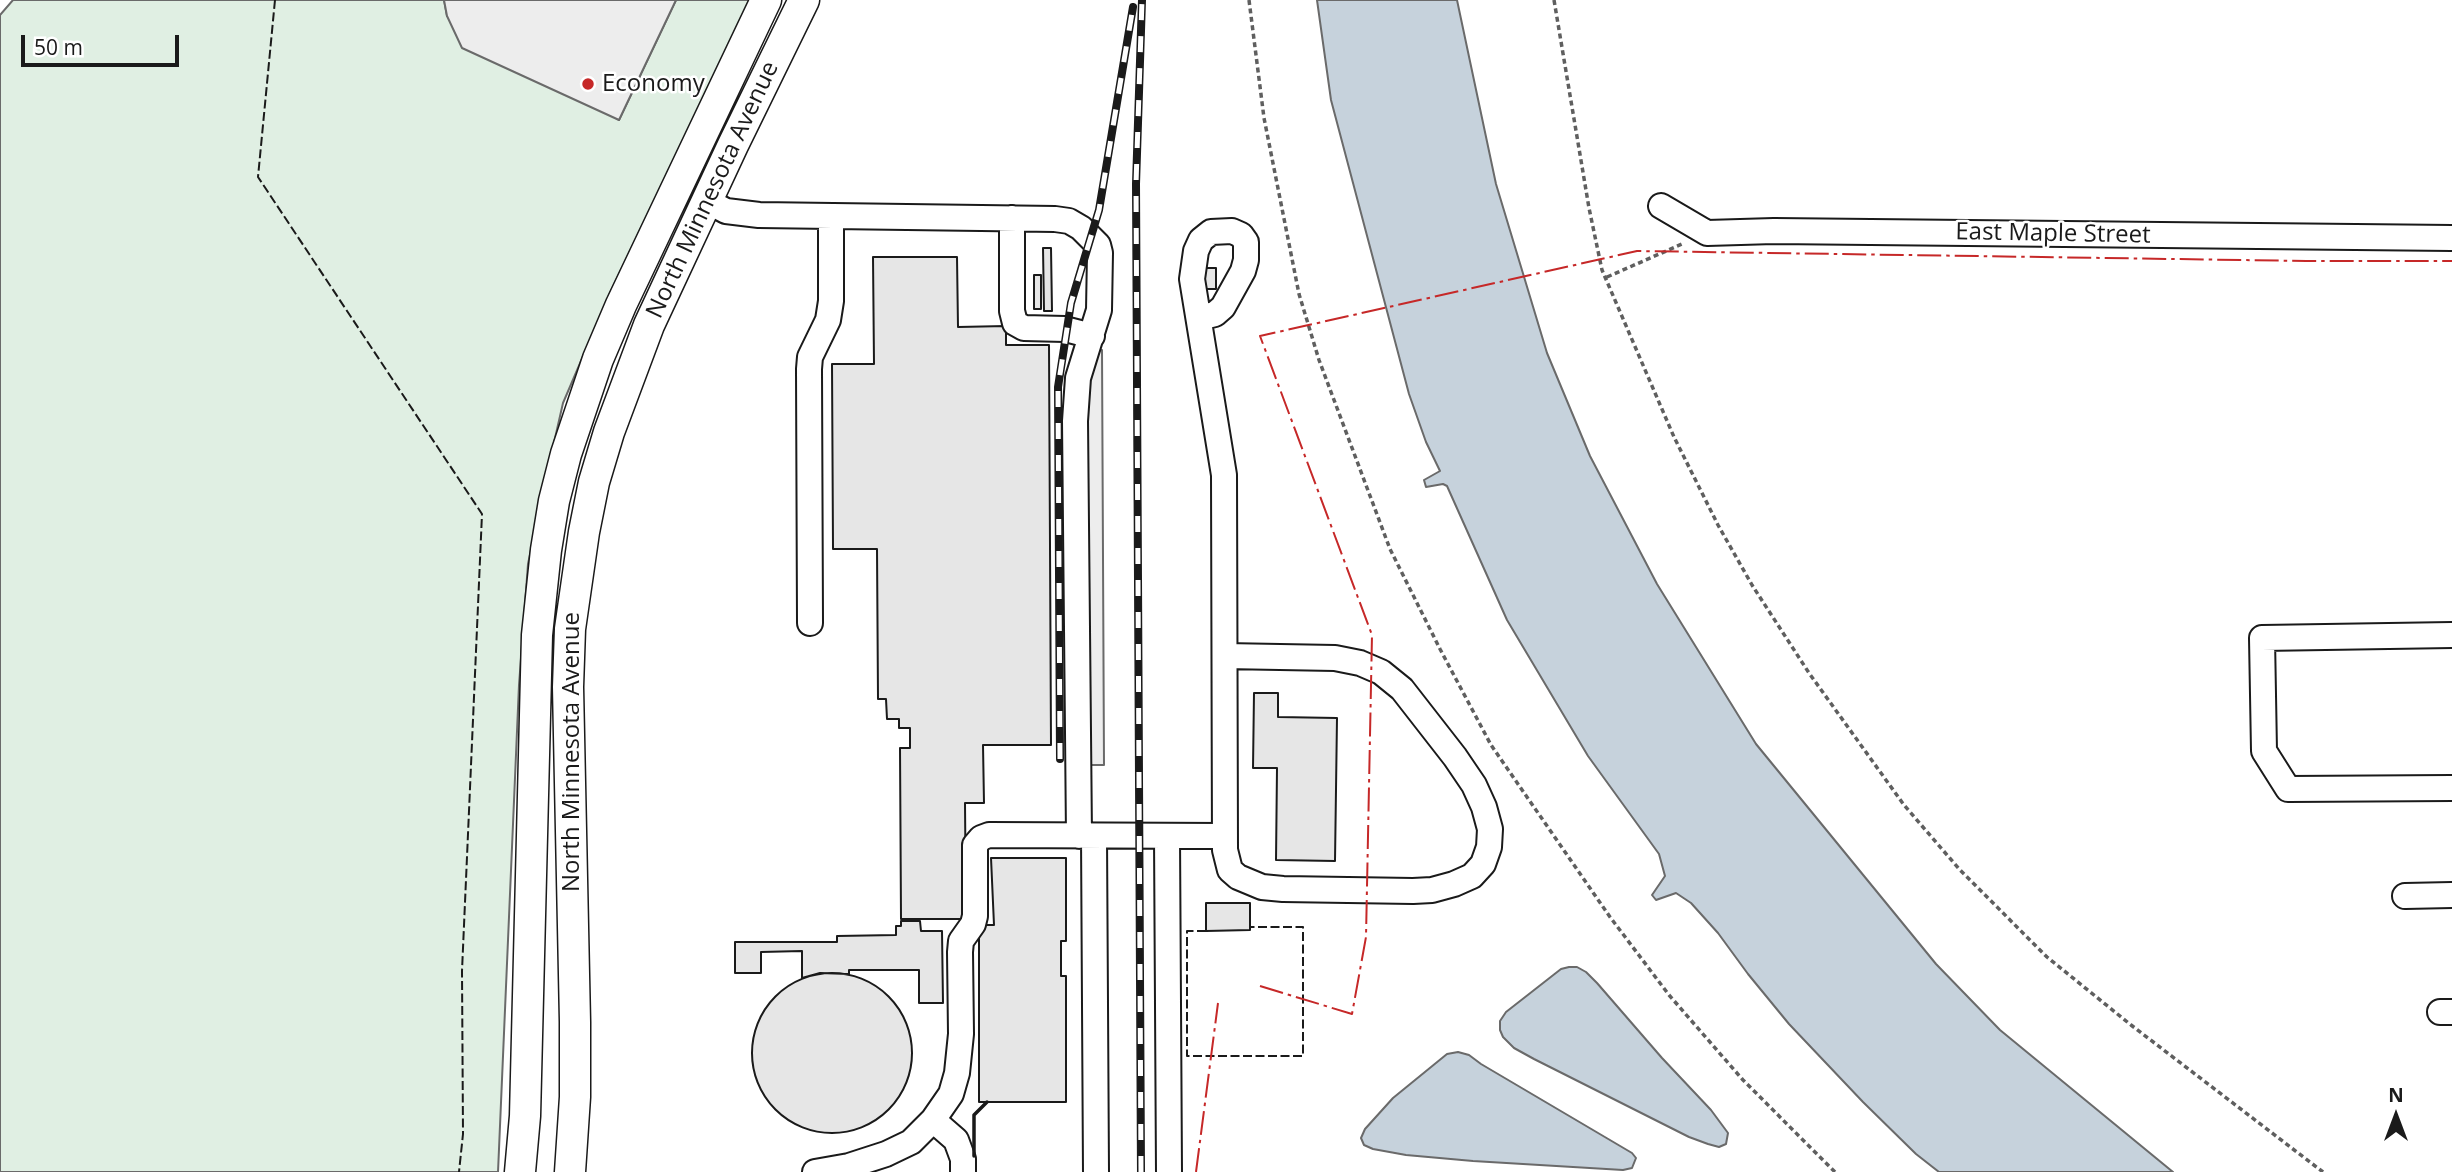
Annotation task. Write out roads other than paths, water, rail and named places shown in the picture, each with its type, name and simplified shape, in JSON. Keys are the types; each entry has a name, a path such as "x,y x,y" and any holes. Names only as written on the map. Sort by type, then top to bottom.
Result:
{"main road":[{"name":"North Minnesota Avenue","path":"520,1172 525,1116 537,635 545,550 554,501 566,454 598,359 766,0"},
{"name":"North Minnesota Avenue","path":"570,1172 575,1097 575,1022 568,687 570,629 575,580 594,482 626,381 669,281 804,0"}],"street":[{"path":"707,201 715,207 738,213 1069,221 1081,228 1098,245 1099,299 1092,336 1078,378 1075,421 1096,1172"},
{"name":"East Maple Street","path":"1661,206 1707,233 1774,231 2452,238"},
{"path":"810,623 809,369 814,347 828,320 831,301 831,216"},
{"path":"1012,218 1012,311 1015,323 1024,328 1065,328 1092,336"},
{"path":"1199,318 1224,475 1225,850 1230,870 1238,877 1262,887 1413,891 1432,890 1472,876 1483,864 1489,847 1490,829 1474,785 1402,689 1381,672 1360,663 1335,658 1225,656"},
{"path":"2452,635 2262,638 2264,751 2288,789 2452,788"},
{"path":"815,1172 849,1166 886,1154 911,1142 933,1120 951,1094 957,1073 961,1034 961,941 973,924 975,916 975,845 981,838 989,835 1225,836"},
{"path":"1167,836 1169,1172"},
{"path":"2405,896 2452,895"},
{"path":"933,1120 956,1140 963,1159 963,1172"}],"railway":[{"path":"1141,1172 1136,184 1142,0"},
{"path":"1060,759 1058,387 1071,303 1099,210 1133,7"}],"place":[{"name":"Economy","path":"588,84"}]}
